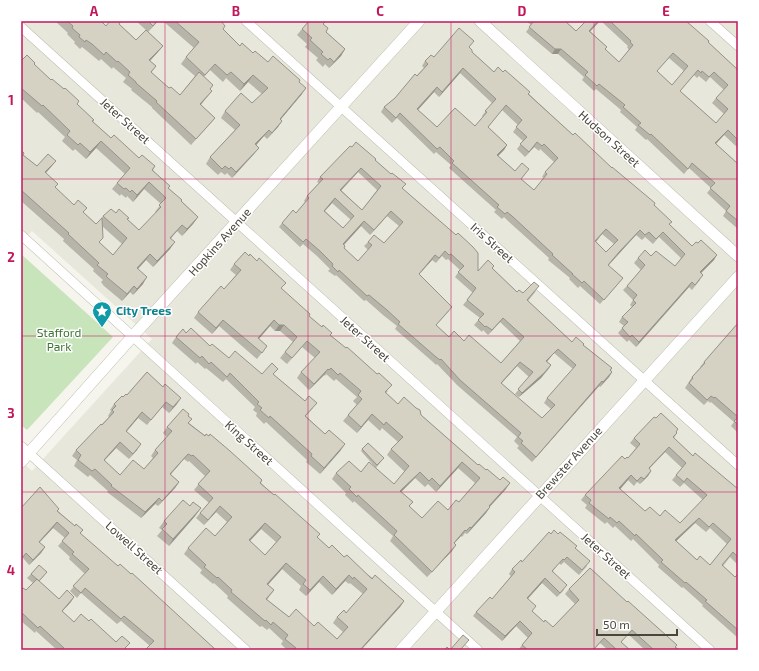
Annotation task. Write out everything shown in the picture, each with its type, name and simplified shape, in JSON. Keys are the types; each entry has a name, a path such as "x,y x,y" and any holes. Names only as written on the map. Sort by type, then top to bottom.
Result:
{"street":[{"name":"Iris Street","path":"246,21 738,465"},
{"name":"Hopkins Avenue","path":"21,462 25,450 237,223 419,21"},
{"name":"Hudson Street","path":"480,21 738,256"},
{"path":"710,21 738,46"},
{"name":"Jeter Street","path":"21,27 710,650"},
{"name":"King Street","path":"21,235 478,650"},
{"name":"Brewster Avenue","path":"401,650 738,277"},
{"name":"Lowell Street","path":"25,450 246,650"}],"shaded area":[{"path":"21,21 738,21 738,650 21,650 21,461 32,471 152,339 32,231 21,242"}],"green space":[{"name":"Stafford Park","path":"21,254 113,337 27,430 21,425"}],"building":[{"path":"67,21 101,21 106,26 110,21 121,21 119,24 136,40 146,30 163,46 149,60 156,66 151,72 169,88 171,87 180,95 199,72 213,85 210,89 212,91 200,104 215,118 196,139 128,75 130,72 118,61 117,62 106,52 104,55 86,40 85,42 72,28 73,26"},
{"path":"148,21 157,21 153,26"},
{"path":"175,21 221,21 225,26 223,29 240,46 242,43 253,53 255,51 268,62 273,56 300,80 299,82 306,88 280,119 282,121 272,133 269,130 255,144 259,148 236,172 231,167 229,169 225,166 222,169 210,157 240,125 225,111 241,93 252,103 268,88 253,75 244,84 231,72 227,75 215,64 205,75 186,57 199,42"},
{"path":"309,21 324,21 325,22 323,24 328,28 326,32 345,49 334,62 330,58 328,60 321,54 323,52 310,40 312,38 302,29"},
{"path":"534,21 565,21 576,31 586,21 598,21 589,31 607,47 605,49 619,62 633,45 630,42 631,41 610,21 686,21 709,41 708,42 738,70 738,140 728,130 715,143 737,163 738,161 738,221 726,211 730,206 710,188 715,183 692,163 688,169 651,134 650,135 638,125 641,123 623,107 625,105 599,84 597,86 585,75 588,72 561,49 555,49 529,27","holes":["673,53 688,66 672,85 657,71","698,70 701,73 702,71 709,77 714,72 728,85 716,98 728,109 716,123 680,91"]},
{"path":"459,28 474,41 469,47 472,52 494,72 498,67 503,72 505,70 530,92 528,94 573,135 575,133 612,168 655,203 654,205 672,222 669,224 692,246 701,240 717,255 700,272 703,275 695,285 692,282 639,342 632,335 630,337 622,328 628,322 622,317 636,303 633,300 637,295 627,286 645,265 638,258 645,250 651,256 656,251 675,266 685,254 663,232 656,239 649,232 645,235 640,230 608,265 623,278 604,300 584,281 582,283 512,216 507,212 505,214 497,207 499,205 452,163 454,161 440,147 437,149 400,113 396,118 384,107 395,98 415,74 417,76 428,64 425,61 431,55 434,57","holes":["463,68 496,99 485,111 487,112 475,126 455,108 437,127 417,109 437,87 442,92","506,105 522,120 516,127 527,137 520,144 529,152 537,142 542,146 544,144 558,158 545,172 547,174 534,190 521,179 529,169 522,163 515,171 497,155 507,145 488,127","606,229 618,240 606,252 595,241"]},
{"path":"27,55 51,80 52,79 64,89 65,88 79,101 77,104 94,120 92,121 111,138 114,135 139,158 142,155 155,166 152,170 170,186 168,188 198,217 187,229 182,225 170,238 175,242 157,261 150,254 137,268 147,277 137,289 134,286 127,294 106,276 108,274 97,265 99,263 68,234 69,233 21,190 21,150 24,153 23,155 37,166 48,154 56,161 45,172 58,184 55,187 74,205 78,200 87,208 83,212 96,224 102,218 103,238 99,242 113,255 127,238 103,216 111,209 116,213 119,209 139,230 161,207 159,205 166,198 149,182 137,195 132,190 130,192 126,188 124,189 117,183 130,168 101,141 90,152 80,143 78,145 67,135 70,131 43,105 42,106 21,88 21,60"},
{"path":"356,142 391,174 392,173 406,184 402,188 456,235 458,233 473,247 478,253 478,271 488,260 494,266 492,268 517,292 519,290 523,293 534,282 539,286 527,300 572,342 576,337 584,344 583,345 612,368 610,370 612,372 603,382 602,381 536,457 521,443 523,441 518,437 521,433 460,380 441,359 440,360 436,357 398,324 400,322 387,310 369,295 367,296 339,270 338,272 332,266 333,264 306,239 303,242 282,223 293,210 296,213 309,198 307,196 323,179 320,177 350,146 352,147","holes":["361,168 381,186 362,210 340,190","335,198 354,216 343,228 324,211","391,211 403,222 384,243 374,235 368,242 372,245 358,261 344,248 345,246 343,244 364,221 374,230","445,251 449,255 451,254 464,266 458,272 476,288 467,300 484,314 478,320 485,327 486,326 492,330 503,318 524,337 501,363 469,335 464,341 454,331 449,337 436,325 452,307 419,274 435,255 439,258","558,349 576,365 547,398 555,405 542,418 501,383 520,362 533,372 518,389 522,393 551,365 546,361"]},
{"path":"245,252 249,256 250,254 257,261 259,258 286,283 281,288 310,314 309,316 322,327 323,325 332,333 330,335 346,348 347,347 377,374 379,373 392,385 385,392 398,404 404,397 420,410 421,415 478,465 479,464 486,470 487,469 500,480 503,477 510,483 471,528 470,527 466,531 465,530 454,543 456,545 432,572 394,535 397,531 358,495 357,497 349,489 351,487 336,473 349,461 361,472 369,462 394,484 409,466 391,449 403,437 386,422 384,425 372,414 361,427 348,415 362,399 358,395 361,391 340,373 338,375 331,368 329,370 328,369 314,384 301,372 320,352 307,341 292,358 285,352 297,337 284,325 279,325 274,320 258,338 267,346 262,353 223,320 216,328 198,312 221,286 224,289 241,270 234,264","holes":["462,462 480,478 459,502 456,500 448,510 438,501 422,518 409,506 413,502 400,491 420,472 429,481 432,478 440,486"]},
{"path":"738,323 738,417 715,397 714,398 711,396 707,400 689,383 693,378 692,377 705,363 704,362"},
{"path":"191,328 210,346 212,344 229,358 235,351 262,374 272,363 278,369 273,374 305,401 309,396 317,403 305,416 325,434 329,430 345,444 324,468 311,456 312,454 270,416 269,418 260,410 262,408 257,404 259,402 230,373 227,377 211,362 209,364 202,356 200,358 176,337 183,329 186,333"},
{"path":"147,372 163,387 165,384 181,398 173,407 166,402 151,420 142,412 126,431 141,444 133,454 120,442 104,460 120,475 133,460 144,469 158,453 155,450 172,431 167,427 183,409 192,419 188,423 205,436 206,434 209,436 210,434 230,451 262,480 260,483 274,495 275,494 320,534 317,537 329,548 332,545 344,557 347,555 372,579 375,575 404,601 360,650 294,650 296,648 285,639 288,635 273,622 271,625 266,620 265,621 231,592 232,590 218,577 217,578 204,567 206,565 188,548 206,528 215,536 232,517 220,506 208,520 200,513 213,498 198,484 210,471 193,455 188,454 170,474 179,482 162,501 159,498 145,512 111,486 112,485 95,469 92,471 78,460 81,455 76,450 114,412 112,410 116,406 114,404 122,396 127,395","holes":["265,523 281,537 265,555 249,540","286,563 306,580 303,584 310,590 323,576 336,589 349,575 353,579 354,577 367,589 346,613 344,610 337,617 348,627 337,639 318,622 314,626 296,609 289,617 266,599 274,590 267,584"]},
{"path":"661,413 678,429 676,432 677,433 673,437 693,456 695,453 738,489 738,557 733,552 722,565 735,577 738,574 738,630 705,601 707,600 661,562 663,560 636,534 635,536 619,521 617,523 610,517 609,519 589,503 591,500 585,495 622,456 625,459 627,457 628,458 640,444 634,438 654,417 656,418","holes":["669,447 686,463 676,475 684,482 687,478 707,495 680,523 665,510 660,516 650,507 645,511 619,488 631,475 637,481 641,477 644,479 651,471 649,468","699,518 709,527 713,523 731,539 710,565 700,556 697,560 675,540"]},
{"path":"738,417 738,425 734,421"},
{"path":"368,443 384,458 377,465 362,449"},
{"path":"40,487 59,509 57,511 75,526 76,524 83,530 80,533 118,566 120,564 131,574 132,573 216,650 145,650 154,641 124,616 121,619 85,588 81,593 73,586 89,569 72,554 74,552 62,541 69,533 57,522 39,542 45,547 33,560 26,553 23,557 21,556 21,508"},
{"path":"183,500 190,506 193,502 201,508 173,539 162,529 167,524 164,521"},
{"path":"554,530 558,534 560,532 577,546 575,548 590,561 582,570 567,557 564,560 563,559 552,571 567,585 560,593 545,578 527,598 536,606 532,611 544,622 545,620 553,627 579,600 569,589 590,568 677,645 675,647 679,650 654,650 632,630 621,642 630,650 617,650 604,638 593,650 528,650 522,645 532,633 520,621 505,636 476,612 490,597 492,599 515,572 512,569 521,560 522,562 549,532 551,534"},
{"path":"39,565 47,572 39,581 31,574"},
{"path":"37,579 59,599 67,590 74,597 62,611 74,622 81,614 89,621 91,619 116,642 122,636 130,643 125,648 127,650 63,650 64,648 40,626 38,628 21,612 21,590 23,588 26,590"},
{"path":"463,635 469,640 460,650 450,650"}],"place":[{"name":"City Trees","path":"102,328"}]}
